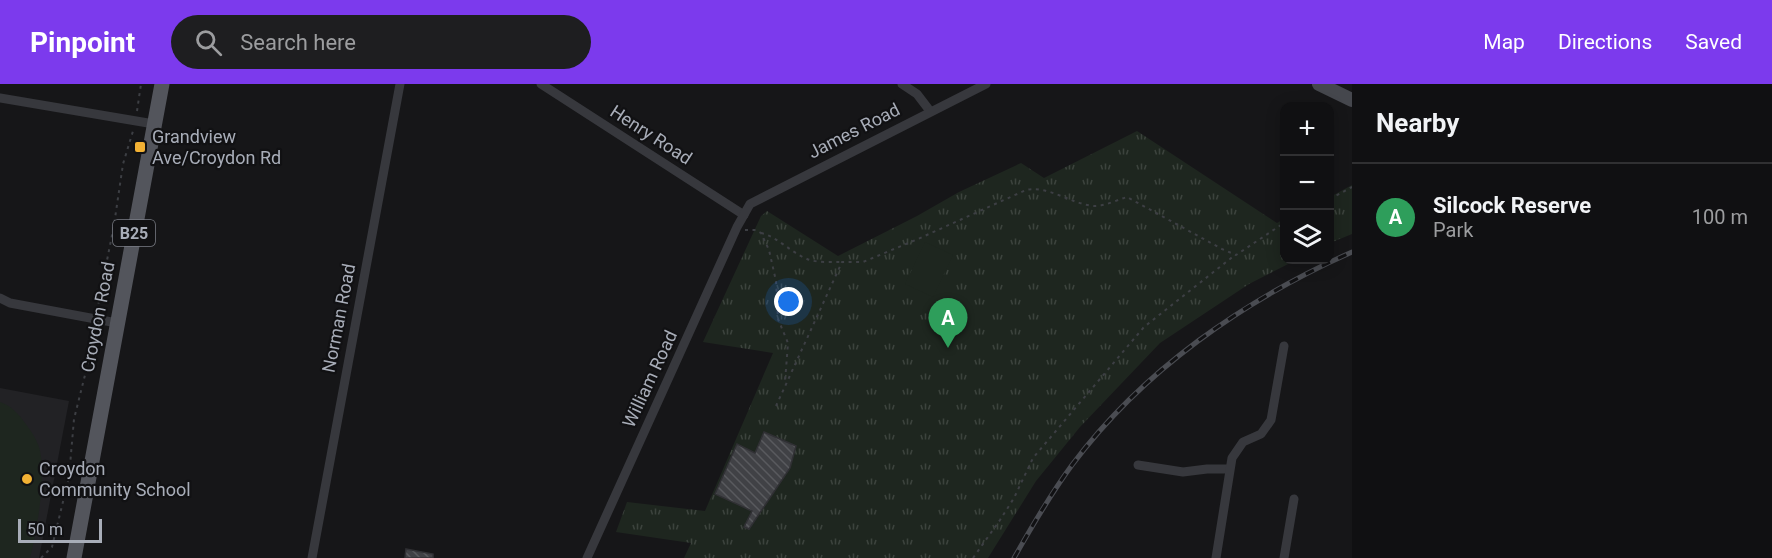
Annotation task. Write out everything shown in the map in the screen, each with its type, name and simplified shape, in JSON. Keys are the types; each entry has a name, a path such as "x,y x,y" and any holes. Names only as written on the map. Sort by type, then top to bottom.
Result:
{"main road":[{"name":"Croydon Road","path":"74,558 162,84"},
{"path":"1319,84 1351,98"}],"street":[{"name":"Norman Road","path":"312,558 400,84"},
{"name":"Henry Road","path":"541,84 744,215"},
{"path":"902,84 922,99 930,111"},
{"name":"James Road","path":"744,215 750,204 762,196 986,84"},
{"path":"0,98 154,124"},
{"name":"William Road","path":"587,558 744,215"},
{"path":"0,298 10,303 117,323"},
{"path":"1216,558 1229,469 1236,450 1243,442 1261,434 1271,420 1284,346"},
{"path":"1138,465 1183,472 1229,469"},
{"path":"1284,558 1294,499"}],"path":[{"path":"1334,197 1352,188"},
{"path":"737,227 772,235 780,243 809,260 863,262 1010,196 1032,189 1098,206 1127,197 1236,255"},
{"path":"973,558 1005,513 1033,458 1144,327 1236,255 1280,227"},
{"path":"760,232 769,250 776,281 778,319 788,343 785,385"},
{"path":"776,406 842,262"}],"shaded area":[{"name":"Croydon Community School","path":"0,388 69,401 39,558 0,558"}],"green space":[{"path":"1137,131 1277,223 1280,221 1280,264 1288,264 1249,284 1160,343 1080,427 1036,481 988,558 684,558 691,543 616,532 627,502 705,511 773,353 703,342 761,216 767,211 838,256 959,192 1021,163 1044,178"},
{"path":"1352,185 1352,234 1334,241 1334,210 1334,195"},
{"path":"925,242 953,255 933,297 905,284"},
{"path":"0,402 20,416 34,436 40,451 41,490 30,558 0,558"}],"building":[{"path":"764,432 796,446 790,468 749,529 744,527 752,511 715,494 737,444 755,453"},
{"path":"406,549 433,554 433,558 405,558"}],"railway":[{"path":"1014,558 1072,465 1131,398 1163,369 1235,315 1273,292 1352,252"}],"place":[{"name":"Grandview Ave/Croydon Rd","path":"140,147"},
{"name":"Silcock Reserve","path":"948,348"},
{"name":"Croydon Community School","path":"27,479"}]}
